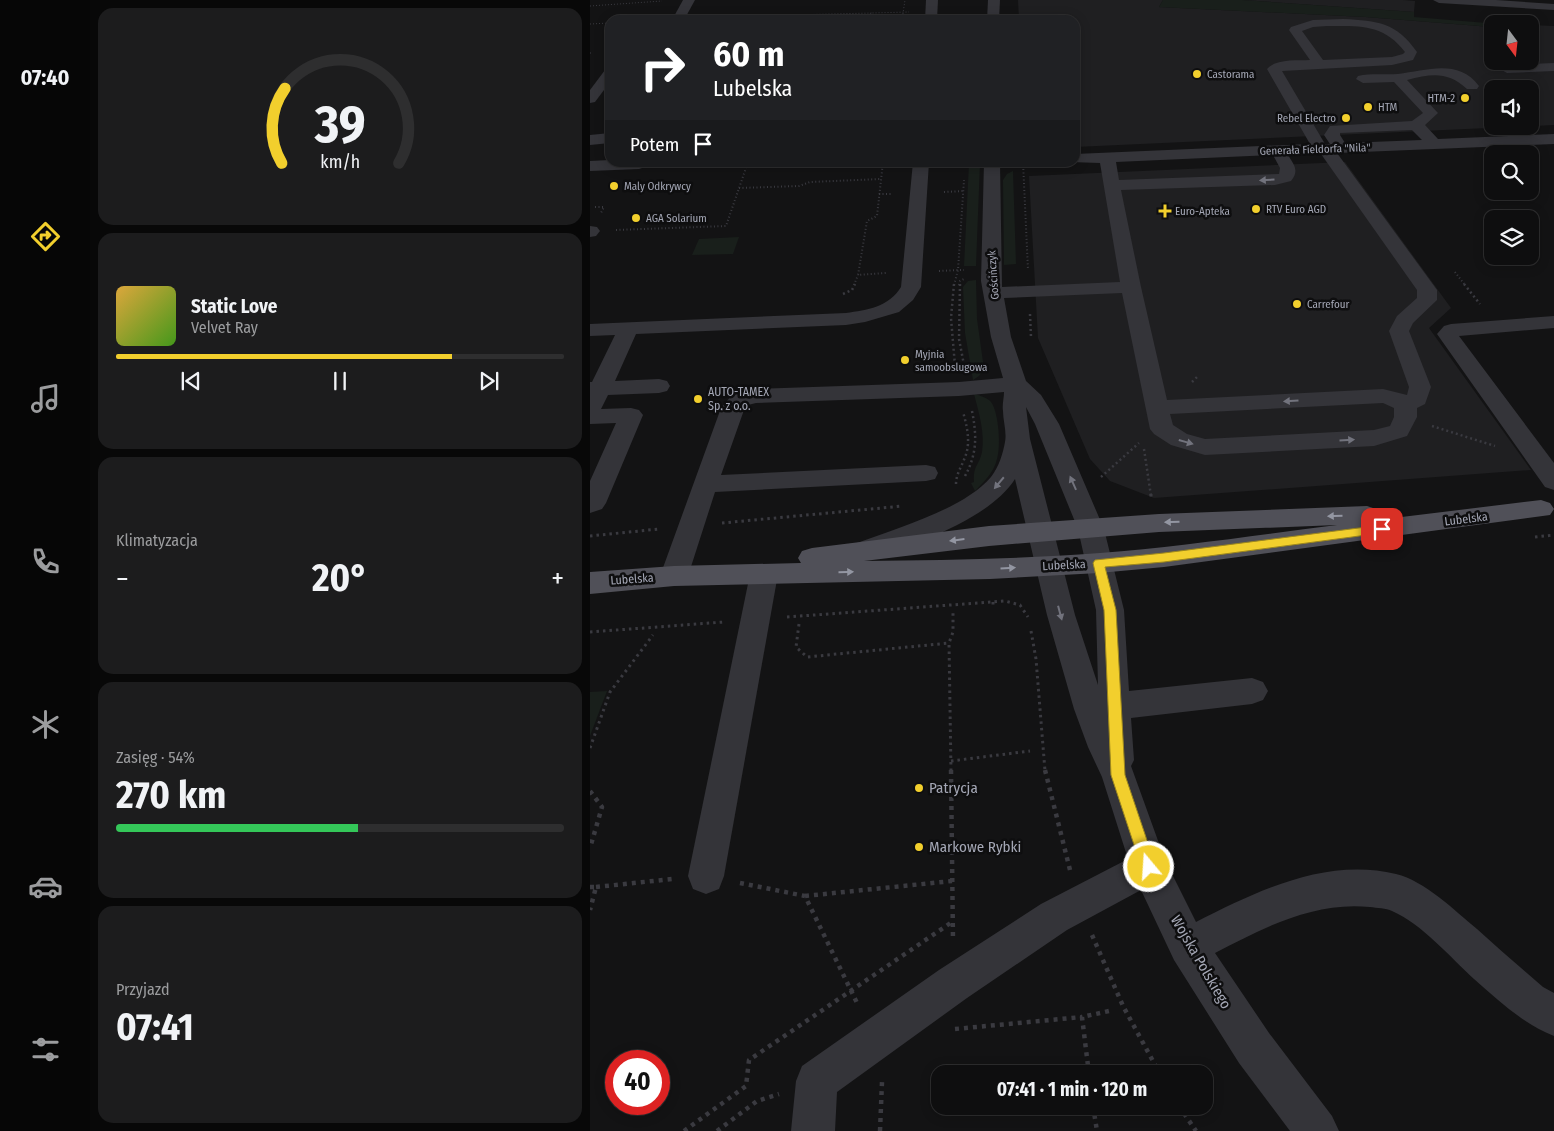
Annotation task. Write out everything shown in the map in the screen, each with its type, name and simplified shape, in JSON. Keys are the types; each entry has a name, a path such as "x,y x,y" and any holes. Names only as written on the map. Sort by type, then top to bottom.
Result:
{"main road":[{"name":"Lubelska","path":"590,583 674,576 866,551 1040,532 1159,523 1547,509"},
{"name":"Lubelska","path":"674,576 990,569 1099,563 1164,557 1547,509"}],"street":[{"path":"681,15 689,0"},
{"path":"993,15 994,0"},
{"path":"1439,0 1554,8"},
{"path":"1107,158 1131,287 1162,429 1179,440 1205,447 1374,438 1398,431 1405,412 1417,399 1420,387 1399,331 1404,320 1427,300 1427,290 1329,148 1304,123 1274,68 1283,64 1392,62 1408,58 1411,52 1392,31 1373,26 1327,24 1298,27 1295,30 1319,63"},
{"path":"1539,67 1554,67"},
{"path":"1352,80 1398,78 1415,74 1446,71 1463,76 1472,86"},
{"path":"1329,148 1335,129 1416,125 1430,113 1398,78"},
{"path":"590,99 605,80"},
{"path":"1416,125 1434,144"},
{"path":"590,140 605,138"},
{"name":"Generała Fieldorfa \"Nila\"","path":"1080,160 1554,139"},
{"path":"1113,185 1275,180 1284,178 1288,174 1288,168 1278,151"},
{"path":"590,166 605,165"},
{"path":"590,330 846,319 871,316 890,309 906,298 911,287 921,167"},
{"name":"Gościńczyk","path":"998,167 991,269 993,293 1001,337 1016,384 1014,409 1018,439 1040,532"},
{"path":"993,293 1131,287"},
{"path":"1554,322 1451,330 1447,334 1554,481"},
{"path":"593,396 629,328"},
{"path":"674,576 733,408 740,400 755,396 959,389 1016,384"},
{"name":"Gościńczyk","path":"1016,384 1033,400 1047,424 1091,529 1099,563"},
{"path":"593,396 659,386"},
{"path":"1156,408 1383,396 1394,398 1405,412"},
{"path":"590,417 631,415 593,503 590,504"},
{"name":"Gościńczyk","path":"866,551 935,524 974,504 994,488 1009,470 1018,439"},
{"path":"705,484 926,473"},
{"name":"Wojska Polskiego","path":"1040,532 1061,615 1103,707 1118,775 1149,867 1188,946 1254,1048 1318,1131"},
{"name":"Wojska Polskiego","path":"1099,563 1110,610 1103,707"},
{"path":"706,876 764,574"},
{"path":"1103,707 1252,691"},
{"path":"812,1131 817,1081 953,984 1054,917 1149,867"},
{"path":"1188,946 1265,907 1301,896 1350,887 1396,892 1426,910 1530,1001 1554,1016"}],"path":[{"path":"902,12 905,0"},
{"path":"590,6 666,1"},
{"path":"782,15 932,10"},
{"path":"867,15 872,13"},
{"path":"590,24 605,23"},
{"path":"590,231 726,226 746,167"},
{"path":"1023,167 1028,276"},
{"path":"739,188 799,186 810,182 881,179"},
{"path":"951,192 963,191"},
{"path":"590,207 604,207 590,231"},
{"path":"956,490 956,476 968,448 968,435 952,343 952,284 958,270 1028,268"},
{"path":"1455,272 1497,326"},
{"path":"1405,412 1503,449"},
{"path":"1142,441 1152,502"},
{"path":"590,536 906,506"},
{"path":"590,632 1012,601 1020,605 1028,619"},
{"path":"993,602 993,608"},
{"path":"954,612 953,632 949,643 953,984 958,1029"},
{"path":"799,624 796,647 806,657 949,643"},
{"path":"1030,627 1036,669 1042,748 1053,811 1079,904 1123,1006 1155,1065"},
{"path":"590,748 610,692 653,636"},
{"path":"951,761 1030,751"},
{"path":"590,791 602,807 590,848"},
{"path":"590,887 706,876 805,896 952,881"},
{"path":"590,910 596,887"},
{"path":"805,896 875,1039"},
{"path":"684,1131 746,1086 749,1060 953,921"},
{"path":"949,1030 1082,1017 1110,1011"},
{"path":"1082,1017 1088,1065"},
{"path":"717,1131 757,1101 817,1081"},
{"path":"1094,1115 1097,1131"},
{"path":"1185,1115 1196,1131"}],"shaded area":[{"path":"1018,0 1163,0 1159,7 1366,17 1484,26 1484,70 1539,70 1539,25 1554,26 1554,125 1539,126 1539,80 1484,80 1484,128 1080,147 1080,15 1019,15"},
{"path":"1163,0 1242,0 1414,12 1414,17 1484,23 1484,26 1366,17 1159,7"},
{"path":"1242,0 1403,0 1415,1 1414,12"},
{"path":"1345,162 1451,308 1429,328 1531,470 1154,498 1110,481 1090,459 1038,338 1029,176"},
{"path":"969,167 980,167 976,266 964,266"},
{"path":"1013,171 1016,264 1004,265 1003,180 1007,174"},
{"path":"739,237 733,254 692,255 699,239"},
{"path":"976,280 977,319 984,369 973,380 965,333 963,287 968,281"},
{"path":"974,394 986,398 994,407 999,439 996,464 975,491 971,483 974,482 975,469 982,452 983,438"},
{"path":"607,691 590,736 590,692"}],"place":[{"name":"Castorama","path":"1197,74"},
{"name":"HTM-2","path":"1465,98"},
{"name":"HTM","path":"1368,107"},
{"name":"Rebel Electro","path":"1346,118"},
{"name":"Maly Odkrywcy","path":"614,186"},
{"name":"RTV Euro AGD","path":"1256,209"},
{"name":"Euro-Apteka","path":"1165,211"},
{"name":"AGA Solarium","path":"636,218"},
{"name":"Carrefour","path":"1297,304"},
{"name":"Myjnia samoobslugowa","path":"905,360"},
{"name":"AUTO-TAMEX Sp. z o.o.","path":"698,399"},
{"name":"Patrycja","path":"919,788"},
{"name":"Markowe Rybki","path":"919,847"}],"route":[{"path":"1149,867 1118,775 1110,610 1099,563 1164,557 1382,529"}]}
